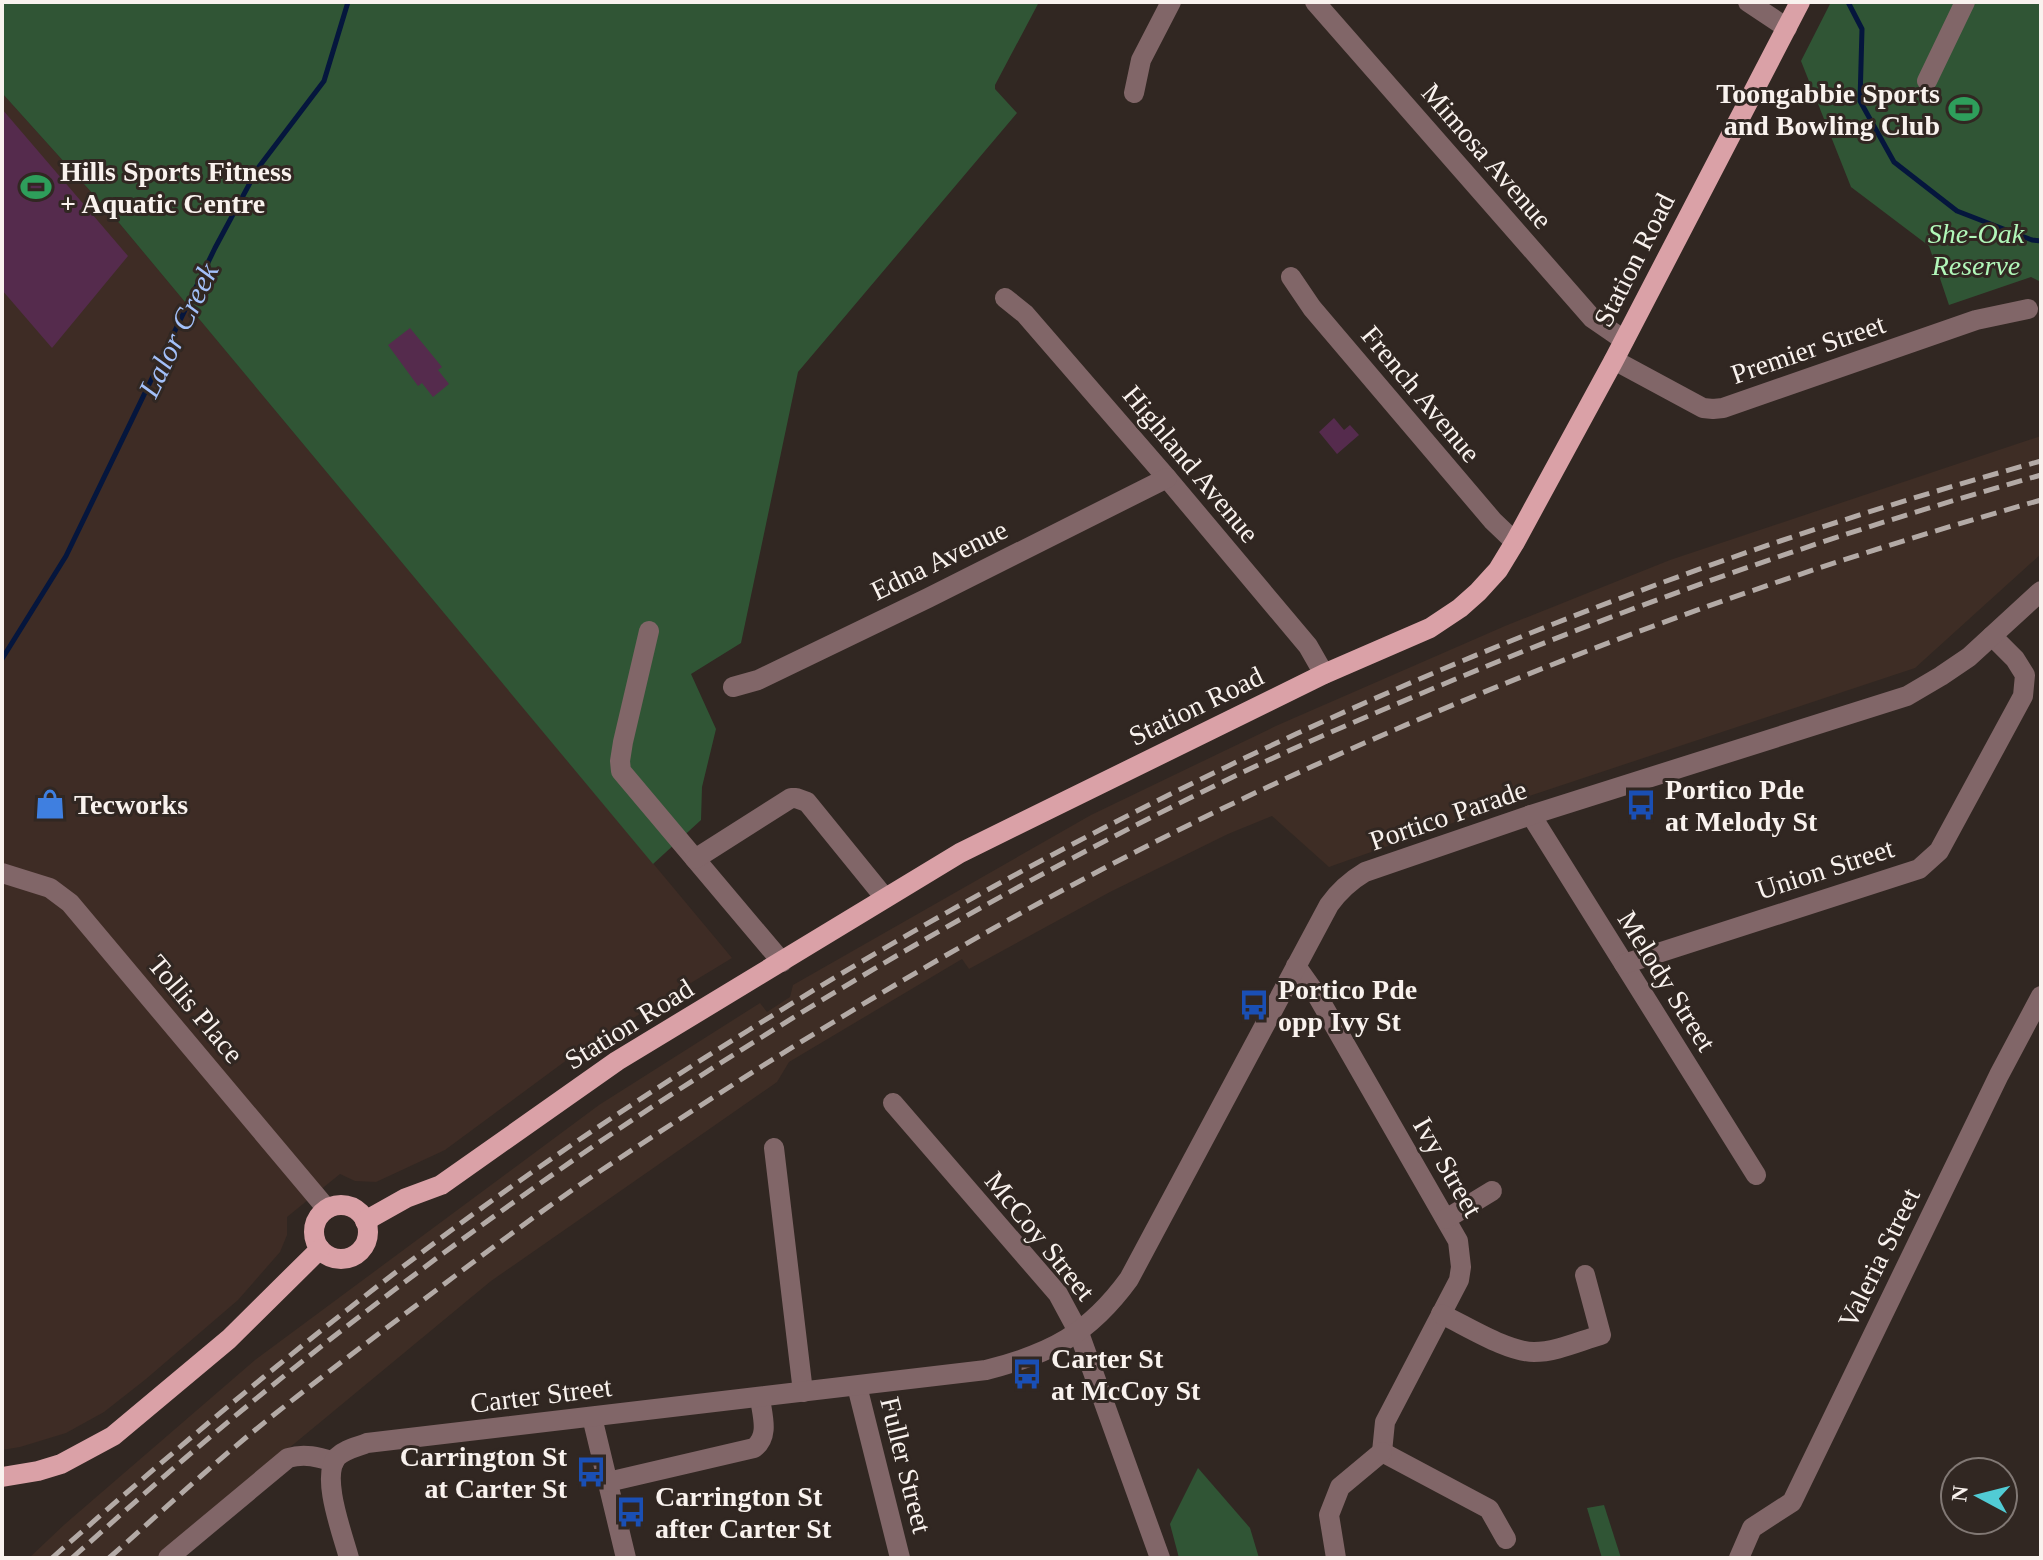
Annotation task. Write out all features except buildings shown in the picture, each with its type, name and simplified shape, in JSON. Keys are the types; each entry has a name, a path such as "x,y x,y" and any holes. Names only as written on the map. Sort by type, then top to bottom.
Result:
{"main road":[{"name":"Station Road","path":"365,1221 406,1198 441,1185 617,1061 960,853 1324,674 1430,628 1460,608 1498,570 1515,542 1614,360 1800,2"},
{"path":"336,1205 353,1208 365,1221 367,1239 350,1258 332,1257 320,1249 315,1239 314,1230 321,1214 327,1209 336,1205"},
{"path":"2,1477 61,1464 113,1436 229,1339 320,1249"}],"street":[{"path":"1134,93 1141,60 1171,2"},
{"name":"Mimosa Avenue","path":"1315,2 1592,318 1624,340"},
{"path":"1748,2 1787,28"},
{"path":"1927,81 1965,2"},
{"name":"French Avenue","path":"1291,277 1312,308 1493,521 1515,542"},
{"name":"Highland Avenue","path":"1005,298 1025,314 1167,478 1308,646 1324,674"},
{"name":"Premier Street","path":"1614,360 1703,408 1723,408 1976,320 2028,309"},
{"name":"Edna Avenue","path":"733,687 772,674 1167,478"},
{"name":"Portico Parade","path":"1079,1333 1113,1301 1129,1279 1329,905 1350,881 1365,872 1531,815 1907,696 1969,657 2041,591"},
{"path":"649,631 623,742 621,771 782,962"},
{"name":"Union Street","path":"1624,964 1919,869 1939,851 2023,696 2025,675 2015,659 1992,636"},
{"path":"695,859 791,798 796,798 807,802 885,898"},
{"name":"Melody Street","path":"1531,815 1756,1175"},
{"name":"Tollis Place","path":"2,873 50,888 70,903 327,1209"},
{"name":"Ivy Street","path":"1296,966 1318,997 1458,1241 1459,1280 1385,1422 1382,1452"},
{"name":"Valeria Street","path":"1740,1557 1752,1528 1792,1502 1999,1075 2041,996"},
{"name":"McCoy Street","path":"893,1103 1058,1294 1079,1333 1160,1558"},
{"path":"774,1148 803,1392"},
{"path":"1446,1219 1492,1191"},
{"path":"1441,1314 1517,1350 1550,1351 1601,1335 1585,1275"},
{"name":"Carter Street","path":"334,1462 339,1455 367,1443 986,1370 1035,1356 1079,1333"},
{"name":"Fuller Street","path":"857,1386 900,1558"},
{"path":"608,1482 754,1448 764,1435 760,1398"},
{"path":"592,1417 626,1558"},
{"path":"1336,1558 1329,1515 1340,1487 1382,1452 1489,1509 1506,1539"},
{"path":"168,1558 288,1458 299,1455 334,1462 331,1482 349,1558"}],"shaded area":[{"path":"2,93 120,224 732,958 579,1051 445,1150 376,1182 355,1181 340,1174 287,1217 287,1235 280,1252 238,1300 146,1379 104,1412 66,1433 2,1450"},
{"path":"2041,436 2041,554 1915,668 1520,799 1329,867 1272,816 1110,892 969,969 962,959 789,1062 777,1082 491,1281 156,1558 29,1558 255,1360 599,1105 760,1003 767,1012 790,997 793,985 1091,815 1278,725 1505,626 1670,560"}],"green space":[{"path":"2,2 1039,2 995,85 995,89 1017,113 798,372 741,643 691,674 716,729 702,787 701,820 653,864 120,224 2,93"},
{"name":"She-Oak Reserve","path":"1831,2 2041,2 2041,282 2031,277 1949,305 1929,246 1851,187 1801,61"},
{"path":"1198,1468 1250,1528 1259,1558 1179,1558 1170,1524"},
{"path":"1604,1505 1621,1558 1602,1558 1587,1508"}],"waterway":[{"name":"Lalor Creek","path":"2,659 66,556 215,248 258,168 324,81 348,2"},
{"path":"1848,2 1862,29 1860,101 1894,162 1957,211 2041,241"}],"railway":[{"path":"52,1558 282,1362 504,1192 625,1109 749,1030 901,939 1056,853 1214,773 1374,699 1538,630 1703,568 1871,511 2041,461"},
{"path":"72,1558 275,1383 513,1202 636,1117 762,1037 998,898 1241,773 1513,655 1812,545 2041,475"},
{"path":"109,1558 271,1417 557,1201 820,1030 1066,888 1193,823 1352,748 1545,667 1741,594 1940,529 2041,500"}],"place":[{"name":"Toongabbie Sports and Bowling Club","path":"1964,109"},
{"name":"Hills Sports Fitness + Aquatic Centre","path":"36,187"},
{"name":"Tecworks","path":"50,804"},
{"name":"Portico Pde at Melody St","path":"1641,805"},
{"name":"Portico Pde opp Ivy St","path":"1254,1005"},
{"name":"Carter St at McCoy St","path":"1027,1374"},
{"name":"Carrington St at Carter St","path":"591,1472"},
{"name":"Carrington St after Carter St","path":"631,1512"}]}
